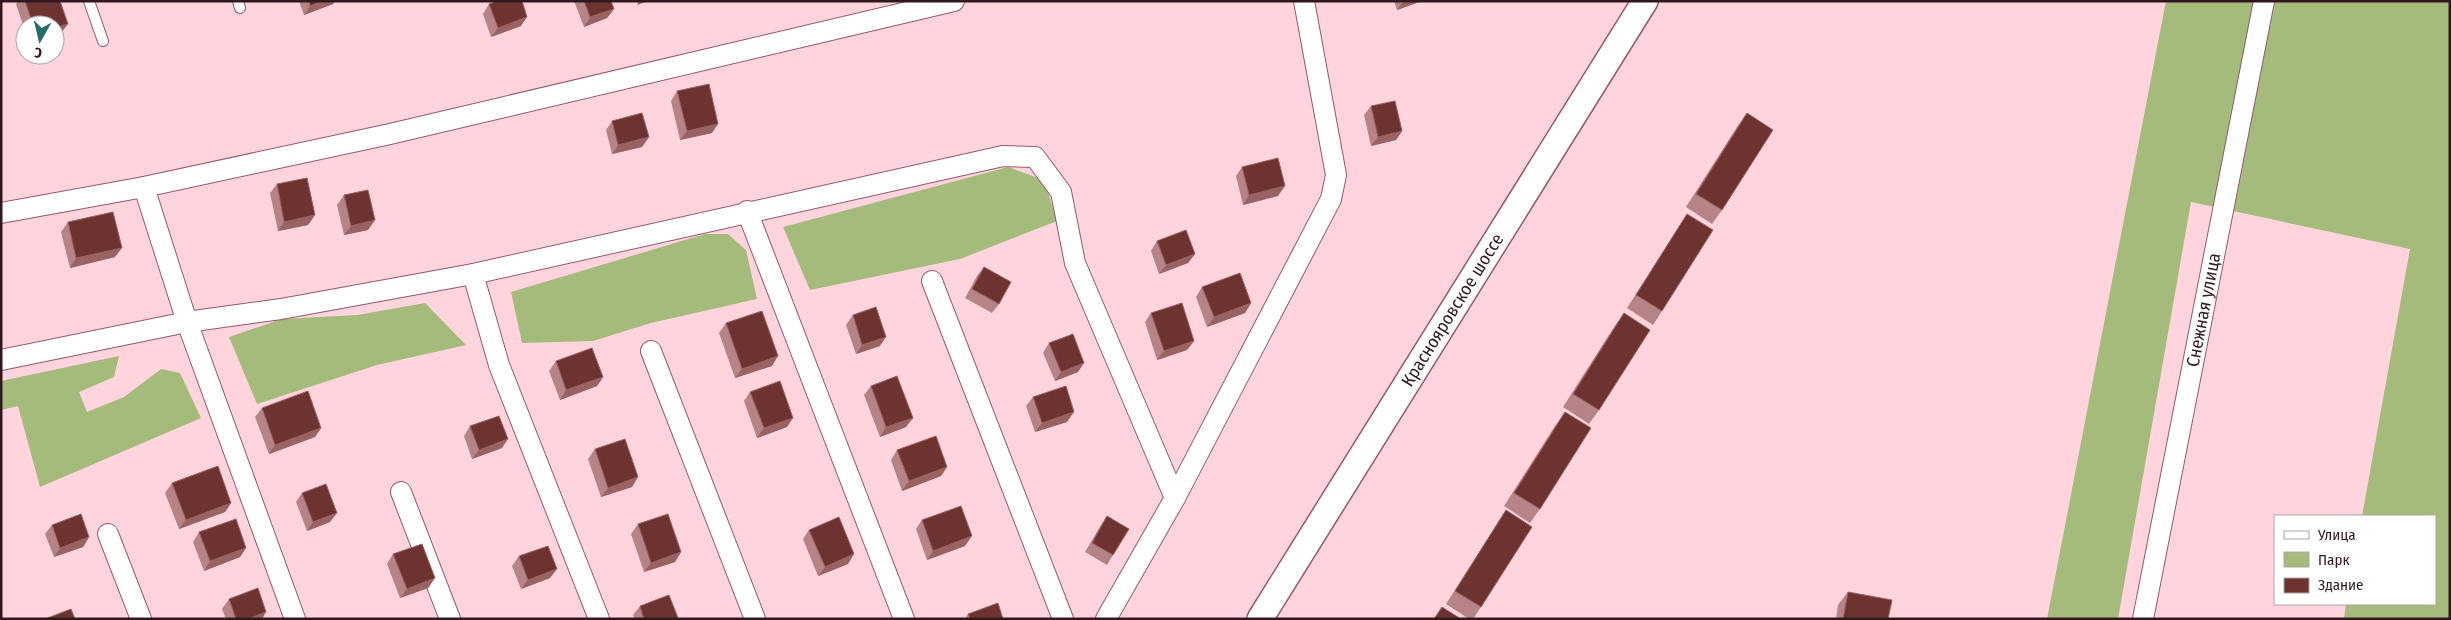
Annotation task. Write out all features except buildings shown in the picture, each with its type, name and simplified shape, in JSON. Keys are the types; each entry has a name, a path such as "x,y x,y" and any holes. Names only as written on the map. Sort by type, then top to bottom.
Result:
{"street":[{"path":"1,213 144,186 390,134 954,1"},
{"path":"1106,619 1175,498 1332,199 1336,175 1304,1"},
{"name":"Краснояровское шоссе","path":"1260,619 1645,1"},
{"name":"Снежная улица","path":"2142,619 2264,1"},
{"path":"1,360 187,322 281,309 473,274 747,211 1003,156 1035,157 1061,192 1075,263 1175,498"},
{"path":"144,186 187,322 295,619"},
{"path":"747,211 904,619"},
{"path":"473,274 499,365 599,619"},
{"path":"932,281 1063,619"},
{"path":"651,351 755,619"},
{"path":"401,492 450,619"},
{"path":"108,534 141,619"}],"lane":[{"path":"89,1 102,41"}],"green space":[{"path":"2166,1 2450,1 2450,619 2344,619 2346,605 2436,605 2436,515 2362,515 2410,249 2191,202 2118,619 2047,619"},
{"path":"1008,167 1044,180 1057,221 960,259 810,290 783,227"},
{"path":"705,234 728,234 746,250 757,299 651,323 593,341 522,343 511,292"},
{"path":"425,303 466,345 377,365 257,404 229,337 282,319 357,315"},
{"path":"119,356 114,377 79,392 87,412 124,397 161,369 180,373 201,418 40,487 18,406 1,410 1,381"}]}
